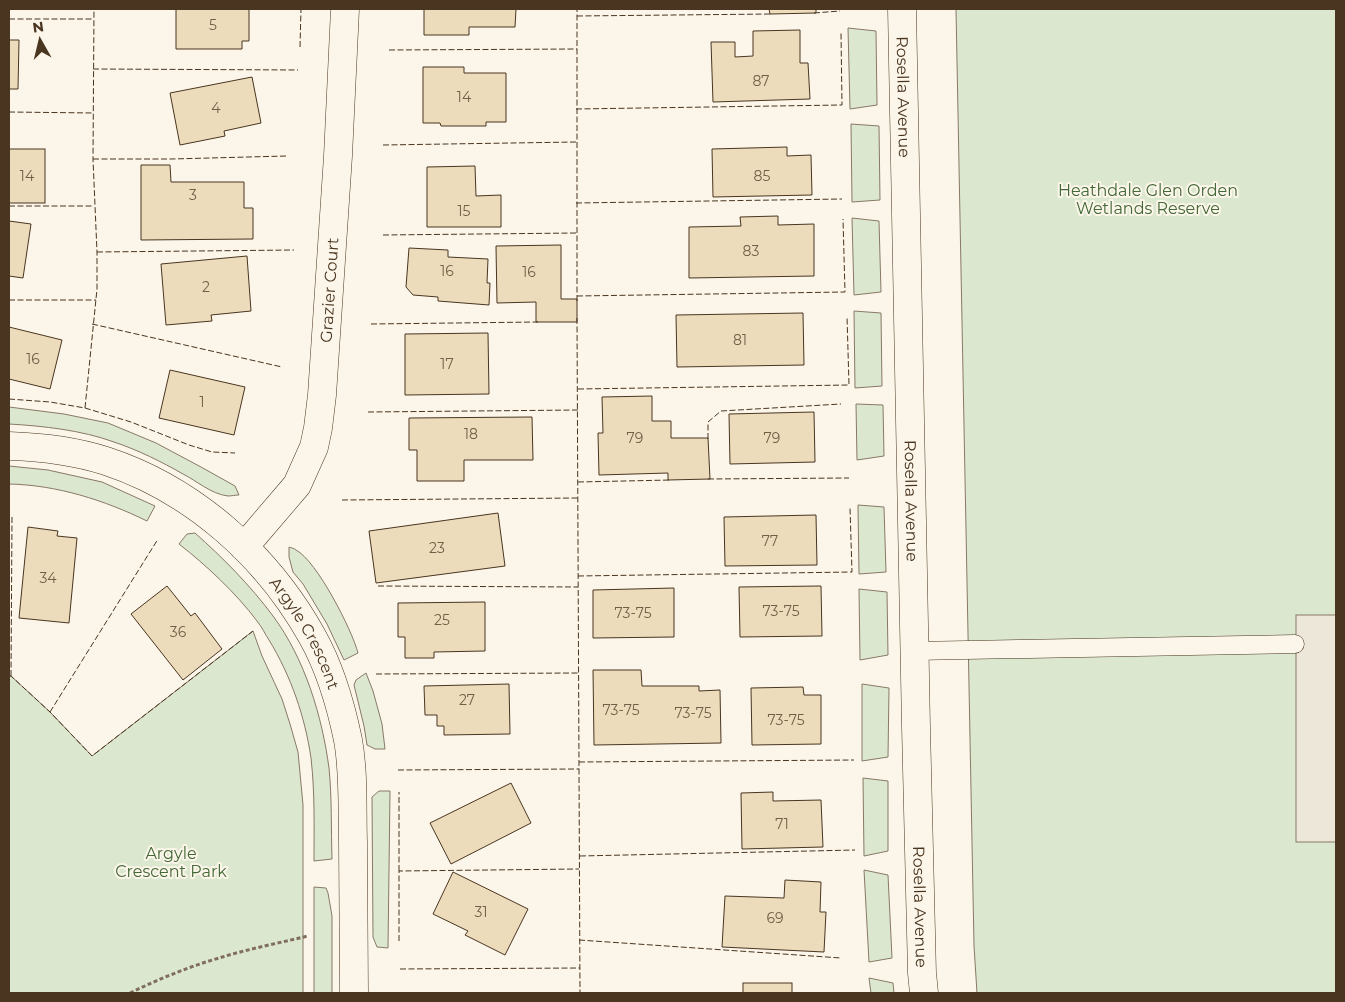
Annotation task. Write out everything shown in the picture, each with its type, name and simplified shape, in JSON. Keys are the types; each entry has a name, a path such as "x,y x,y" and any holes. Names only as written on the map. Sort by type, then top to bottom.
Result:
{"street":[{"name":"Grazier Court","path":"244,548 297,485 314,447 318,428 322,395 337,165 345,9"},
{"name":"Rosella Avenue","path":"902,9 914,651 924,993"},
{"name":"Argyle Crescent","path":"9,446 37,447 105,461 175,492 220,524 268,574 292,605 312,637 331,678 350,752 352,781 354,993"}],"lane":[{"path":"914,651 1295,644"}],"path":[{"path":"130,993 153,982 221,957 308,936"}],"green space":[{"name":"Heathdale Glen Orden Wetlands Reserve","path":"956,9 1336,9 1336,993 977,993 974,946"},
{"path":"848,28 876,31 877,105 850,109"},
{"path":"851,124 879,126 880,200 852,202"},
{"path":"852,218 879,221 881,292 854,295"},
{"path":"854,311 881,313 882,386 855,388"},
{"path":"856,404 883,405 884,456 857,460"},
{"path":"9,407 64,414 108,423 156,443 201,467 235,486 239,495 228,496 216,493 150,456 101,438 62,429 9,424"},
{"path":"9,466 48,470 102,482 155,506 147,521 114,506 80,495 45,487 9,484"},
{"path":"858,505 884,507 886,572 859,574"},
{"path":"195,533 255,593 284,633 303,669 317,708 326,748 331,802 332,859 314,861 314,797 311,758 301,712 290,682 269,640 249,611 220,580 179,544 187,534"},
{"path":"289,547 295,549 304,557 323,581 349,629 358,653 344,660 327,624 303,584 293,572 289,557"},
{"path":"859,589 887,592 888,655 860,660"},
{"name":"Argyle Crescent Park","path":"253,631 262,656 282,699 298,752 303,805 303,993 9,993 9,676 50,712 92,756"},
{"path":"366,673 382,724 385,749 375,749 367,745 354,685 356,680"},
{"path":"862,684 889,688 888,757 862,761"},
{"path":"863,778 888,781 888,851 864,856"},
{"path":"379,791 390,791 388,948 377,947 373,937 372,797"},
{"path":"864,870 888,875 892,958 869,962"},
{"path":"314,887 326,888 332,916 332,993 314,993"},
{"path":"869,978 893,983 894,993 871,993"}],"shaded area":[{"path":"1296,615 1336,615 1336,842 1296,842"}],"building":[{"path":"176,9 249,9 249,41 242,41 242,49 176,49"},
{"path":"424,9 516,9 515,27 469,27 469,35 424,35"},
{"path":"769,9 816,9 816,13 770,14"},
{"path":"800,30 800,63 808,63 810,99 713,102 711,42 735,42 735,57 753,56 753,31"},
{"path":"9,40 19,40 18,89 9,89"},
{"path":"423,67 464,67 464,73 506,73 506,122 486,122 486,126 441,126 440,123 423,123"},
{"path":"252,77 261,123 224,131 225,136 180,145 170,93"},
{"path":"787,147 787,156 811,155 812,195 713,197 712,149"},
{"path":"9,149 45,149 45,203 9,203"},
{"path":"141,165 170,165 171,182 244,182 244,208 253,208 253,239 141,240"},
{"path":"475,166 476,196 501,195 501,227 427,227 427,167"},
{"path":"778,216 778,225 814,224 814,276 689,278 689,227 741,226 740,217"},
{"path":"9,221 31,224 23,278 9,276"},
{"path":"561,245 561,299 577,299 577,322 536,322 536,302 497,303 496,246"},
{"path":"409,248 448,250 448,257 488,259 487,283 490,283 489,305 438,301 438,297 413,295 406,287"},
{"path":"247,256 251,311 211,315 212,321 166,325 161,264"},
{"path":"803,313 804,365 677,367 676,315"},
{"path":"9,327 62,340 50,389 9,379"},
{"path":"488,333 489,394 405,395 405,334"},
{"path":"170,370 245,387 234,435 159,418"},
{"path":"652,396 652,421 671,421 671,438 708,438 710,479 668,480 668,473 599,475 598,433 603,433 602,397"},
{"path":"814,412 815,462 730,464 729,414"},
{"path":"532,417 533,460 464,460 464,481 417,481 417,450 409,450 409,418"},
{"path":"498,513 505,566 376,583 369,531"},
{"path":"816,515 817,565 725,566 724,517"},
{"path":"28,527 58,531 57,536 77,538 69,623 19,618"},
{"path":"167,586 191,616 195,613 222,649 183,680 131,614"},
{"path":"821,586 822,636 740,637 739,587"},
{"path":"674,588 674,637 593,638 593,590"},
{"path":"485,602 485,651 434,652 434,658 405,658 405,637 398,637 398,603"},
{"path":"593,670 641,670 642,686 699,686 699,691 720,690 721,743 594,745"},
{"path":"509,684 510,734 444,735 444,726 437,726 437,715 425,715 424,686"},
{"path":"803,687 804,695 821,695 821,744 752,745 751,688"},
{"path":"511,783 531,823 451,864 430,823"},
{"path":"773,792 773,801 821,800 823,847 742,849 741,793"},
{"path":"453,872 528,909 505,955 465,935 468,931 433,914"},
{"path":"785,880 821,882 820,912 826,912 824,952 722,947 725,896 784,898"},
{"path":"743,983 792,983 792,993 743,993"}],"fence":[{"path":"85,408 97,289 93,159 94,9"},
{"path":"300,47 301,9"},
{"path":"577,9 577,301"},
{"path":"814,13 840,11"},
{"path":"577,16 772,14"},
{"path":"9,19 94,19"},
{"path":"576,109 842,105 841,33"},
{"path":"389,50 577,49"},
{"path":"93,69 298,70"},
{"path":"9,112 94,113"},
{"path":"383,145 576,142"},
{"path":"93,159 287,156"},
{"path":"576,203 842,199"},
{"path":"9,206 94,206"},
{"path":"577,296 845,292 843,219"},
{"path":"383,235 577,233"},
{"path":"97,252 294,250"},
{"path":"9,300 96,300"},
{"path":"578,389 849,385 847,316"},
{"path":"577,318 580,993"},
{"path":"371,324 538,322"},
{"path":"92,324 282,367"},
{"path":"9,399 50,402 85,408 131,422 212,452 235,453"},
{"path":"708,439 708,422 721,411 841,404"},
{"path":"368,412 578,410"},
{"path":"708,479 849,478"},
{"path":"578,482 671,480"},
{"path":"342,500 578,498"},
{"path":"578,576 852,572 850,508"},
{"path":"11,676 12,517"},
{"path":"50,712 158,539"},
{"path":"378,586 578,587"},
{"path":"9,676 50,712 92,756 253,631"},
{"path":"376,674 579,673"},
{"path":"579,762 854,760"},
{"path":"398,770 579,769"},
{"path":"399,792 399,871"},
{"path":"580,856 855,850"},
{"path":"399,941 399,871 579,869"},
{"path":"579,940 841,958"},
{"path":"400,969 580,968"}]}
